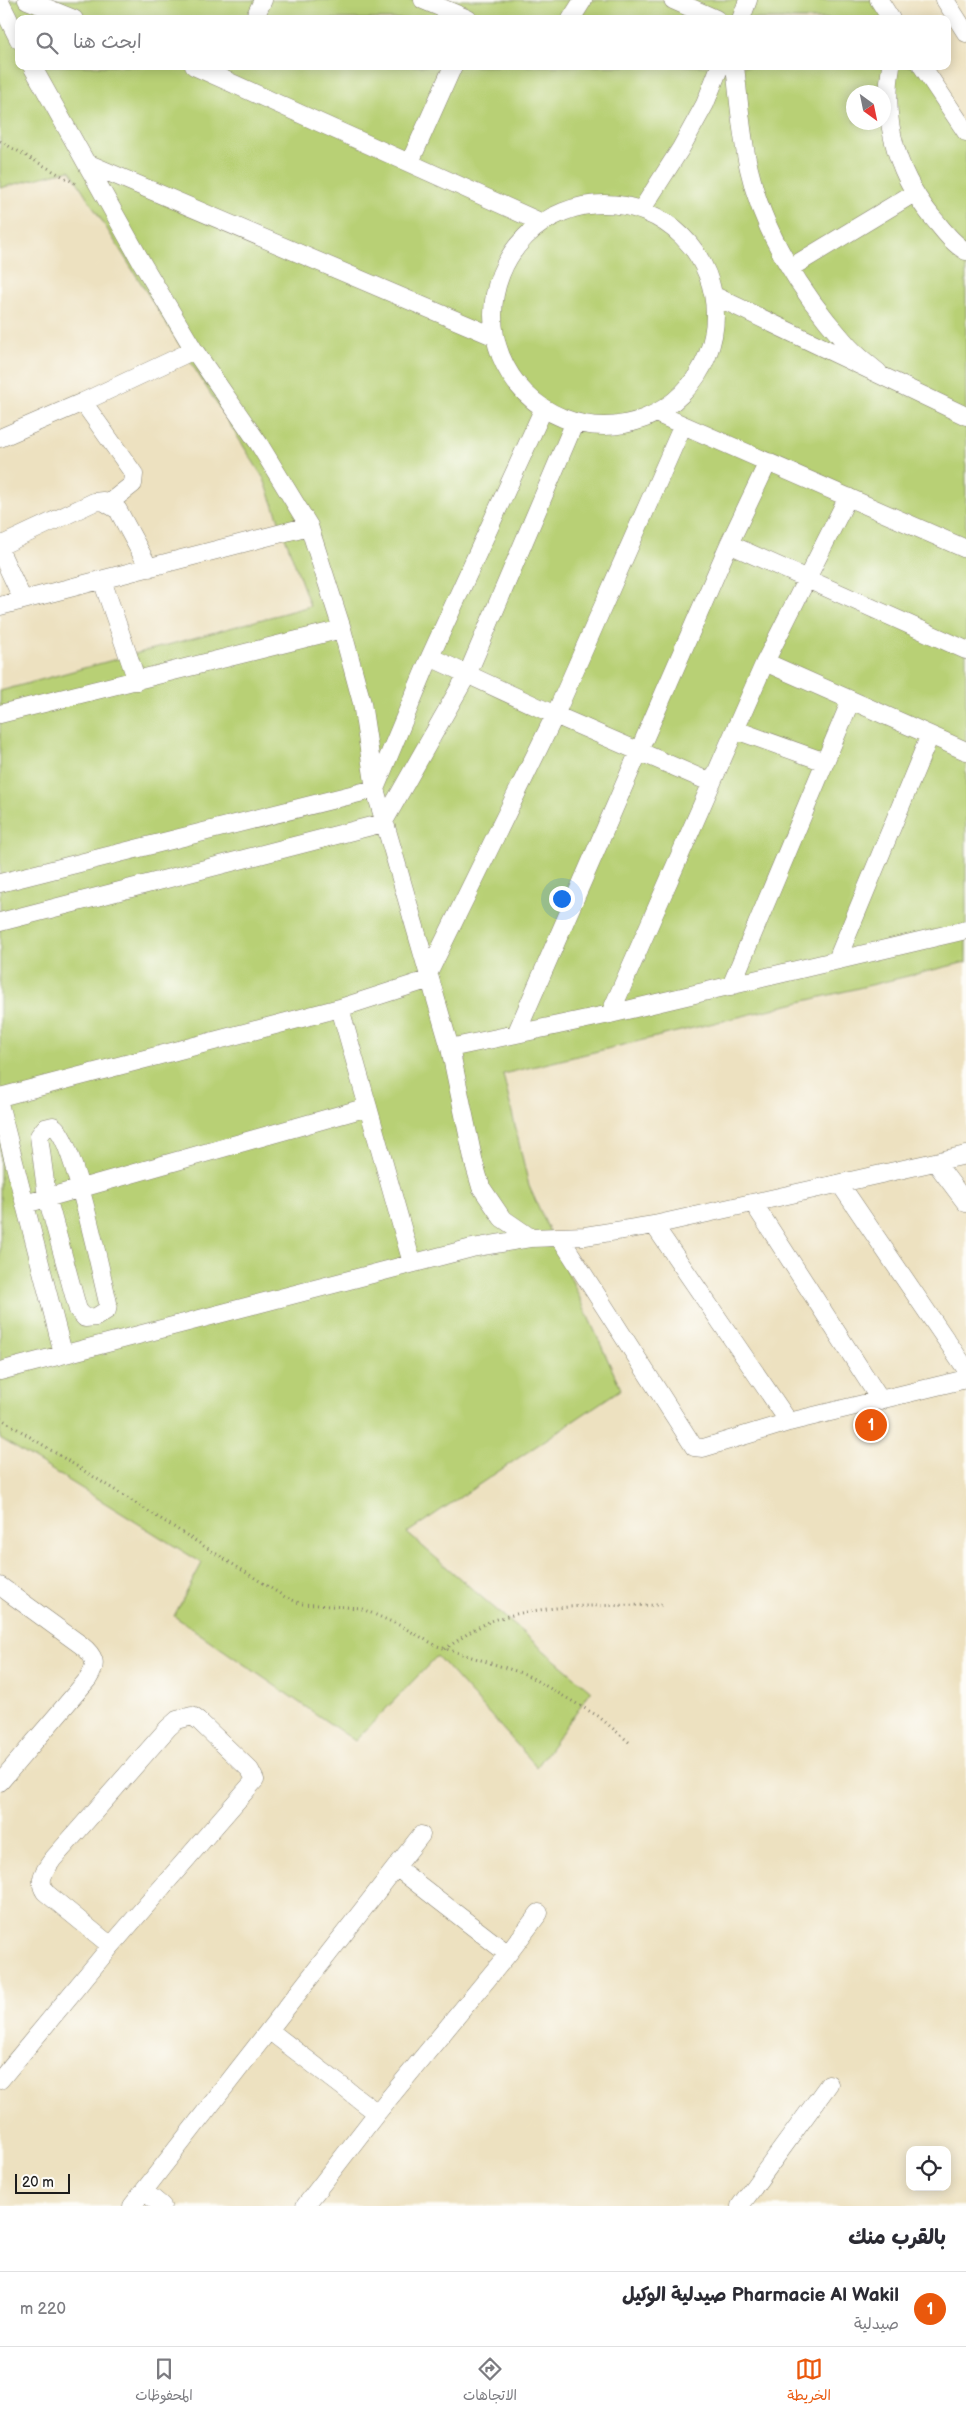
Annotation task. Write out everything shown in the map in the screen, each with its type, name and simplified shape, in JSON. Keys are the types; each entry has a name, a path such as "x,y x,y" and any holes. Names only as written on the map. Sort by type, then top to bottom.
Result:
{"street":[{"path":"27,0 64,15"},
{"path":"256,15 263,0"},
{"path":"423,0 459,15"},
{"path":"574,15 583,0"},
{"path":"673,0 707,15"},
{"path":"742,15 748,0"},
{"path":"879,0 888,15"},
{"path":"945,0 966,34"},
{"path":"0,2 15,32"},
{"path":"34,70 142,263 194,350 274,467 309,526 342,629 362,703 375,789 383,823 450,1048 472,1155 481,1187 502,1218 530,1238"},
{"path":"214,70 229,73 410,162 540,222"},
{"path":"410,162 451,70"},
{"path":"642,209 681,148 705,104 718,70"},
{"path":"736,70 749,170 764,214 790,268 822,316 845,343 878,372"},
{"path":"891,70 888,105 892,141 914,193 947,235 966,250"},
{"path":"925,70 966,132"},
{"path":"87,163 493,336"},
{"path":"790,268 914,193"},
{"path":"589,204 642,209 676,228 702,259 715,296 713,342 693,384 658,414 617,427 574,424 543,410 510,379 493,336 493,293 510,253 540,222 589,204"},
{"path":"715,296 878,372 966,416"},
{"path":"0,438 83,402 194,350"},
{"path":"83,402 134,474 133,484 109,503"},
{"path":"375,789 430,657 543,410"},
{"path":"658,414 966,548"},
{"path":"0,922 383,823 468,673 574,424"},
{"path":"0,1097 340,1008 429,977 555,715 683,425"},
{"path":"516,1034 638,750 729,544 768,462"},
{"path":"610,1014 765,662 848,497"},
{"path":"0,546 94,502 103,501 118,510 149,568"},
{"path":"0,606 309,526"},
{"path":"729,544 966,650"},
{"path":"0,551 23,600"},
{"path":"102,580 137,681"},
{"path":"0,714 342,629"},
{"path":"430,657 555,715 712,783"},
{"path":"765,662 966,751"},
{"path":"731,986 851,700"},
{"path":"736,730 825,762"},
{"path":"837,960 930,735"},
{"path":"0,883 375,789"},
{"path":"450,1048 610,1014 966,930"},
{"path":"340,1008 412,1263"},
{"path":"0,1107 63,1353"},
{"path":"25,1204 368,1107"},
{"path":"53,1126 62,1135 80,1188 108,1303 107,1310 96,1318 85,1318 78,1310 47,1198 39,1136 45,1128 53,1126"},
{"path":"0,1371 63,1353 472,1248 530,1238 561,1239 654,1225 966,1155"},
{"path":"936,1163 966,1203"},
{"path":"840,1184 966,1370"},
{"path":"754,1204 881,1401"},
{"path":"654,1225 789,1422"},
{"path":"561,1239 694,1447 703,1448 789,1422 966,1379"},
{"path":"0,1586 81,1644 90,1652 95,1661 94,1670 88,1679 0,1782"},
{"path":"0,2080 111,1946 255,1780 250,1770 192,1716 177,1720 168,1728 53,1859 42,1878 41,1883 45,1892 111,1946"},
{"path":"132,2206 421,1835"},
{"path":"396,1867 508,1954"},
{"path":"305,2206 376,2113 508,1954 539,1913"},
{"path":"270,2031 376,2113"},
{"path":"740,2206 828,2084"},
{"path":"144,2191 162,2206"}],"path":[{"path":"0,141 82,187"},
{"path":"0,1418 285,1597 302,1604 360,1608 445,1649 525,1674 598,1716 630,1743"},
{"path":"445,1649 481,1627 509,1617 577,1607 662,1605"}],"green space":[{"path":"0,0 880,0 889,15 15,15 15,70 926,70 966,133 966,962 503,1074 529,1186 621,1389 407,1533 591,1691 537,1767 437,1656 355,1741 174,1616 202,1563 0,1438 0,691 310,606 264,479 70,170 0,188"}],"place":[{"name":"Pharmacie Al Wakil صيدلية الوكيل","path":"871,1425"}]}
